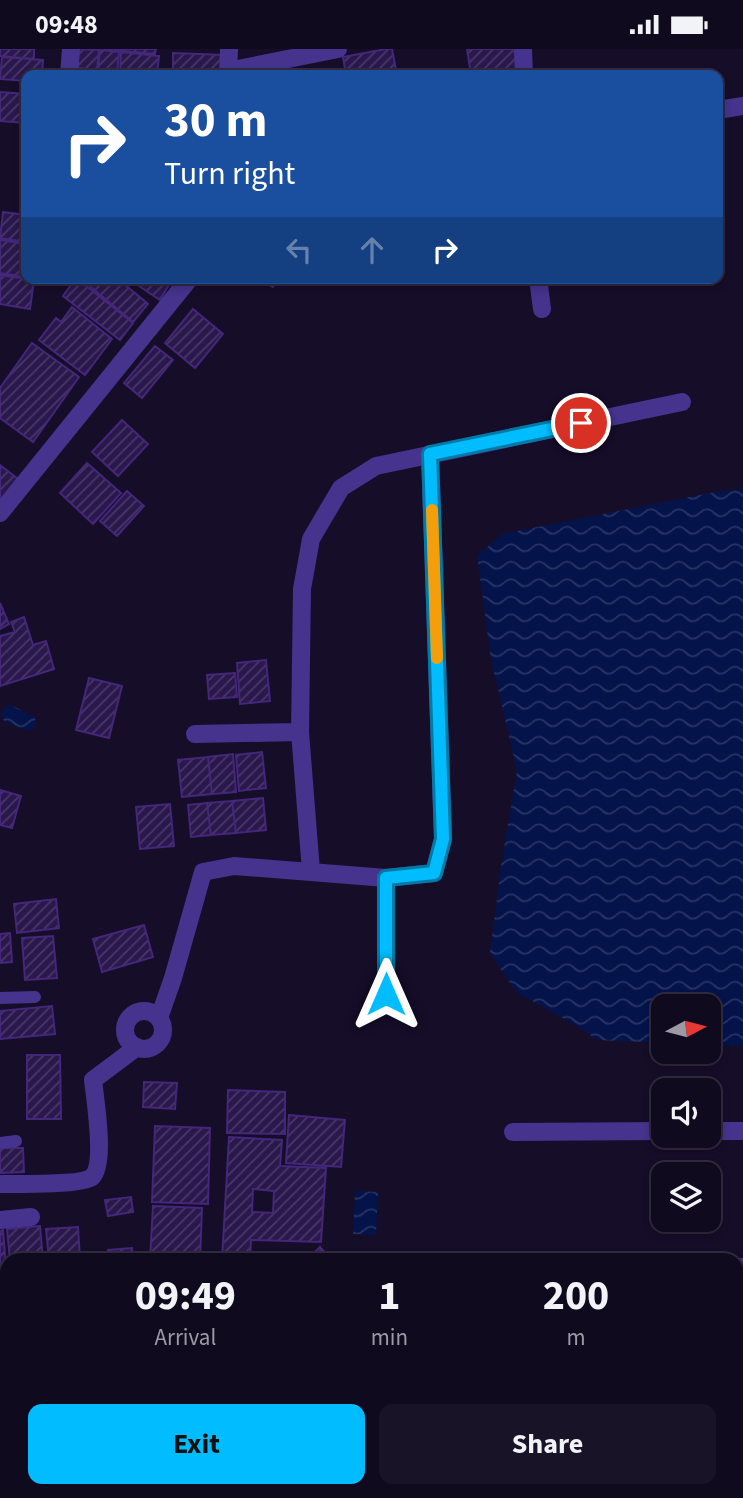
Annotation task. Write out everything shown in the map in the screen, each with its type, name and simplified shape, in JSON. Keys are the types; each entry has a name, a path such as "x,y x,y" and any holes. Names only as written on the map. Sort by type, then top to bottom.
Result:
{"street":[{"path":"69,70 71,49"},
{"path":"228,70 229,49"},
{"path":"242,70 338,49"},
{"path":"523,49 524,70"},
{"path":"723,109 743,106"},
{"path":"0,513 185,284"},
{"path":"539,284 542,309"},
{"path":"311,871 300,732 302,589 311,539 341,488 376,466 682,402"},
{"path":"159,1018 148,1011 141,1011 129,1018 126,1024 127,1038 137,1047 149,1048 159,1041 163,1030 159,1018 204,872 234,866 386,878 434,873 443,839 430,454"},
{"path":"195,734 300,732"},
{"path":"386,878 386,994"},
{"path":"0,1184 73,1182 88,1180 93,1176 99,1160 93,1080 137,1047"},
{"path":"721,1131 743,1131"},
{"path":"513,1132 651,1132"},
{"path":"0,1220 31,1217"}],"lane":[{"path":"0,997 35,997"},
{"path":"0,1143 16,1141"}],"water":[{"path":"743,489 743,1046 721,1045 721,994 651,994 651,1042 598,1040 516,992 490,953 517,771 491,659 477,556 502,534 720,491"},
{"path":"11,705 35,717 36,727 28,731 4,721 1,714 4,708"},
{"path":"355,1191 378,1192 376,1235 353,1234"}],"building":[{"path":"0,49 34,49 34,59 0,56"},
{"path":"72,49 99,50 97,70 70,67"},
{"path":"103,49 156,49 155,54"},
{"path":"392,49 396,70 345,70 343,57"},
{"path":"467,49 514,49 517,70 470,70"},
{"path":"100,50 119,52 117,70 98,70"},
{"path":"121,52 159,56 158,70 120,70"},
{"path":"173,53 224,55 223,70 173,70"},
{"path":"2,57 43,60 42,70 21,70 21,81 0,79"},
{"path":"0,92 21,94 21,123 0,121"},
{"path":"3,212 21,214 21,241 0,238"},
{"path":"0,240 21,243 21,276 0,273"},
{"path":"0,275 21,278 21,284 33,284 30,309 0,304"},
{"path":"72,284 84,284 133,323 120,340 63,296"},
{"path":"87,284 124,284 148,304 133,322"},
{"path":"136,284 169,284 160,300"},
{"path":"72,307 112,339 85,375 39,340 56,318 61,322"},
{"path":"193,309 223,334 195,368 165,343"},
{"path":"32,343 79,377 33,442 0,418 0,388"},
{"path":"155,346 173,360 142,398 124,383"},
{"path":"122,420 148,444 118,476 92,452"},
{"path":"87,463 121,493 93,524 60,493"},
{"path":"0,465 18,479 0,503"},
{"path":"127,491 144,506 117,536 100,521"},
{"path":"0,603 9,624 0,629"},
{"path":"24,617 33,645 46,641 54,669 0,686 0,636 15,632 11,622"},
{"path":"266,660 270,701 240,704 237,663"},
{"path":"235,673 237,697 209,699 207,675"},
{"path":"89,678 122,686 109,738 76,730"},
{"path":"262,752 266,788 239,791 236,755"},
{"path":"233,754 236,792 212,794 208,757"},
{"path":"208,757 212,794 182,797 178,760"},
{"path":"0,790 21,796 12,828 0,825"},
{"path":"263,798 266,830 236,833 232,801"},
{"path":"232,801 236,833 211,835 207,803"},
{"path":"207,803 211,835 191,837 188,805"},
{"path":"170,804 174,846 140,849 136,807"},
{"path":"56,899 59,928 17,933 14,904"},
{"path":"144,925 153,957 102,972 93,939"},
{"path":"10,933 12,962 0,963 0,934"},
{"path":"53,936 57,978 25,980 22,938"},
{"path":"52,1006 55,1034 0,1039 0,1011"},
{"path":"27,1055 60,1055 61,1119 27,1119"},
{"path":"144,1082 177,1083 175,1109 143,1107"},
{"path":"228,1090 285,1092 285,1134 227,1133"},
{"path":"289,1115 345,1120 341,1167 286,1163"},
{"path":"155,1126 210,1128 208,1204 152,1202"},
{"path":"229,1137 282,1140 280,1166 326,1168 321,1242 251,1240 250,1253 222,1253","holes":["253,1189 274,1191 273,1213 252,1212"]},
{"path":"0,1148 23,1148 24,1172 0,1173"},
{"path":"131,1197 133,1212 108,1216 105,1200"},
{"path":"153,1206 202,1208 200,1253 150,1253"},
{"path":"40,1226 42,1253 9,1253 7,1229"},
{"path":"78,1227 80,1253 48,1253 46,1229"},
{"path":"3,1230 5,1253 0,1253 0,1231"},
{"path":"320,1247 326,1253 314,1253"},
{"path":"132,1248 132,1253 108,1253 108,1250"}],"slow traffic":[{"path":"432,510 437,658"}],"route":[{"path":"386,994 386,878 434,873 443,839 430,454 581,423"}]}
